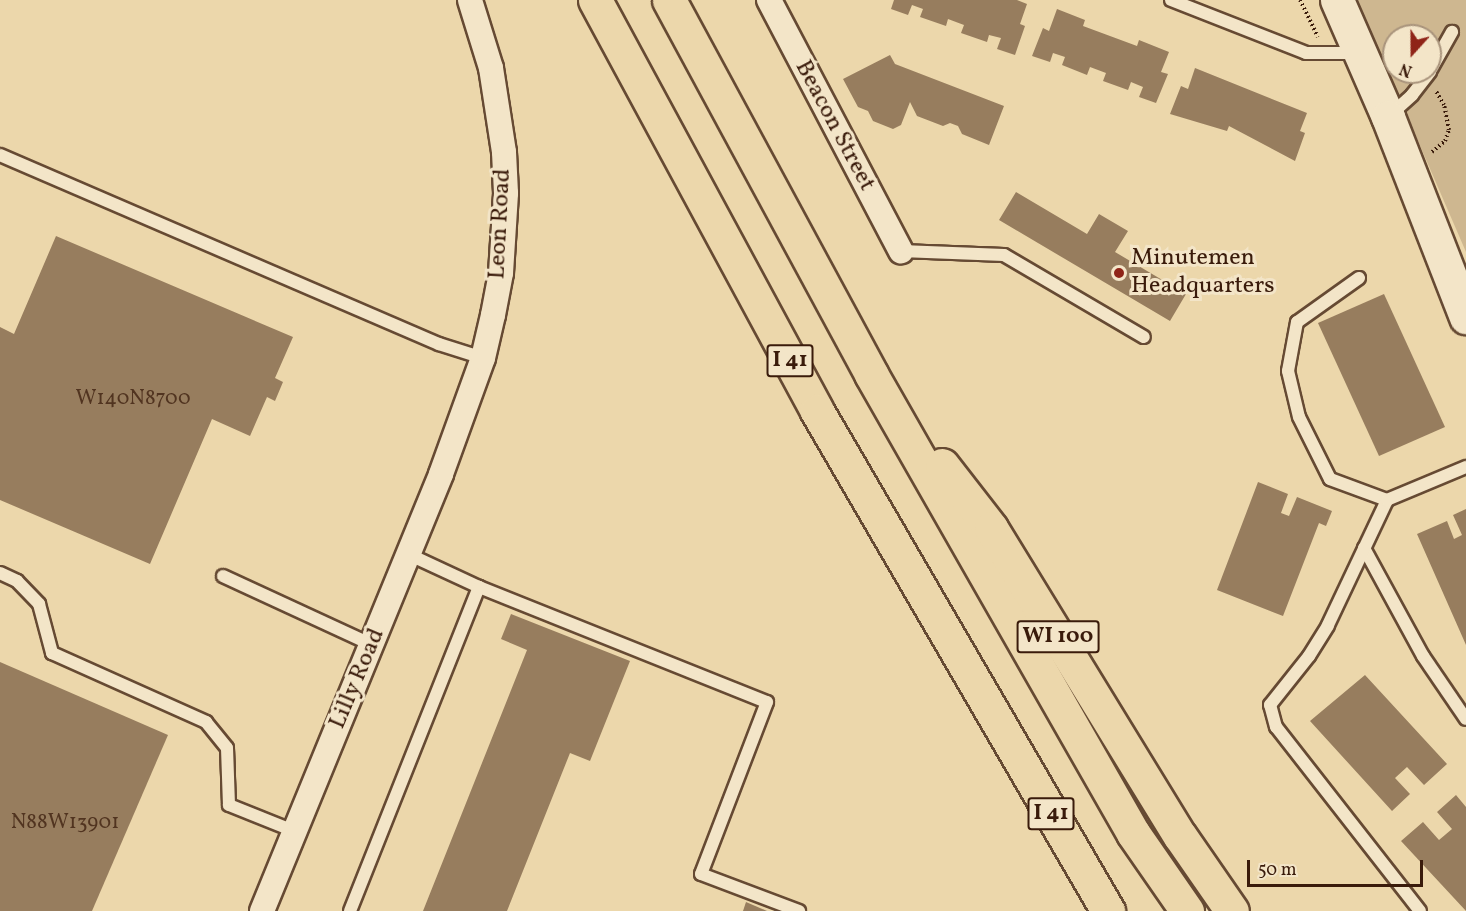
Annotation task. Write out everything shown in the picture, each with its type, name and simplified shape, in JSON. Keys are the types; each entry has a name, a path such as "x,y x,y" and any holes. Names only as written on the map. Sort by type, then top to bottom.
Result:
{"highway":[{"name":"I 41","path":"595,0 818,411 1108,911"},
{"name":"I 41","path":"669,0 871,374 1133,832 1187,911"},
{"name":"WI 100","path":"871,374 991,528 1180,836 1232,911"}],"street":[{"name":"Leon Road","path":"451,446 483,358 501,273 506,193 499,107 470,0"},
{"name":"Beacon Street","path":"769,0 901,251"},
{"path":"1337,0 1388,117 1466,318"},
{"name":"Lilly Road","path":"262,911 451,446"}],"lane":[{"path":"1171,0 1306,53 1360,53"},
{"path":"1442,50 1452,32"},
{"path":"1388,117 1419,84"},
{"path":"0,155 105,197 439,344 483,358"},
{"path":"901,251 1004,255 1144,337"},
{"path":"1359,278 1297,322 1288,371 1299,417 1330,479 1387,500"},
{"path":"1420,911 1276,727 1270,705 1309,656 1328,625 1387,500 1466,466"},
{"path":"1364,548 1423,656 1466,719"},
{"path":"408,554 479,588 767,702 701,874 799,911"},
{"path":"0,573 17,581 39,604 52,652 206,722 227,748 229,805 294,831"},
{"path":"224,576 372,645"},
{"path":"350,911 479,588"}],"path":[{"path":"1426,155 1445,141 1449,130 1444,105 1434,84"}],"shaded area":[{"path":"1357,0 1466,0 1466,252 1393,84 1442,84 1442,24 1382,24 1382,58"}],"building":[{"path":"894,0 1017,0 1027,4 1020,24 1025,26 1015,55 997,49 1001,38 989,35 987,42 961,33 964,25 948,19 946,26 920,17 923,9 912,5 908,15 891,9"},
{"path":"1057,9 1085,20 1083,26 1137,46 1139,40 1169,52 1161,72 1168,74 1156,103 1139,97 1143,87 1131,82 1128,90 1103,81 1106,73 1090,67 1087,75 1062,65 1065,57 1053,53 1050,62 1032,56 1043,28 1049,31"},
{"path":"890,55 895,64 1004,106 989,145 962,134 958,126 950,123 943,126 917,116 910,102 901,125 893,129 873,121 868,111 858,107 843,79"},
{"path":"1195,68 1307,113 1300,131 1305,133 1295,161 1229,126 1227,131 1170,114 1181,86 1188,89"},
{"name":"Minutemen Headquarters","path":"1016,192 1087,234 1099,214 1128,231 1115,252 1186,294 1170,321 999,220"},
{"path":"56,236 293,337 275,378 283,382 275,401 267,397 250,436 212,419 150,564 0,500 0,327 14,334"},
{"path":"1384,294 1445,427 1379,456 1318,323"},
{"path":"1258,482 1288,494 1281,513 1289,516 1297,497 1332,511 1326,526 1319,523 1283,616 1217,590"},
{"path":"1466,509 1466,645 1417,534 1447,521 1454,539 1462,535 1453,515"},
{"path":"511,614 630,661 590,761 570,753 507,911 423,911 527,650 501,639"},
{"path":"0,662 168,735 92,911 0,911"},
{"path":"1365,675 1447,764 1424,785 1407,767 1395,778 1410,794 1392,811 1310,721"},
{"path":"1456,795 1466,807 1466,911 1401,841 1423,822 1439,840 1452,829 1437,812"},
{"path":"746,902 767,911 743,911"}],"place":[{"name":"Minutemen Headquarters","path":"1119,273"}]}
